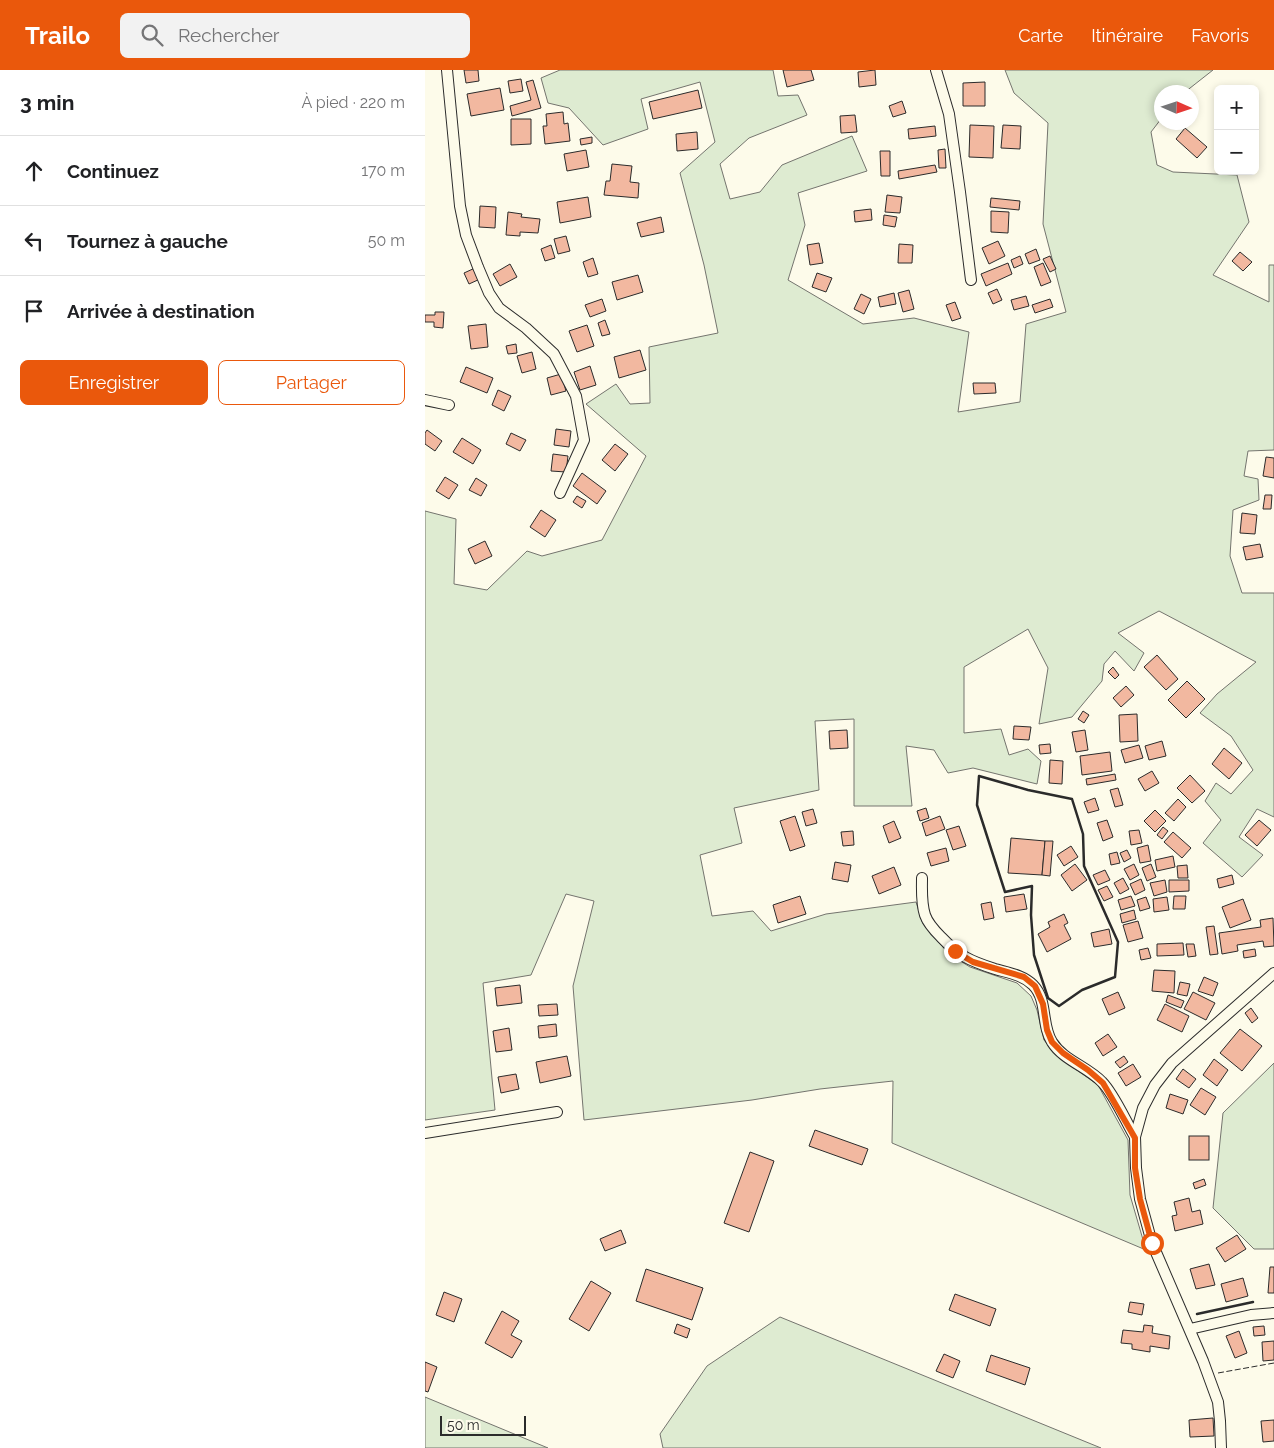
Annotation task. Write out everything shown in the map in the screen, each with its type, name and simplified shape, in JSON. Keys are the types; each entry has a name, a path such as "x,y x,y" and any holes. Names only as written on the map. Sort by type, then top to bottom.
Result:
{"street":[{"path":"447,70 460,206 466,235 478,267 489,293 499,308 526,328 554,354 576,396 584,440 560,493"},
{"path":"936,70 949,114 961,192 971,280"},
{"path":"425,400 449,405"},
{"path":"922,878 921,898 925,916 934,929 955,951 973,962 1024,977 1035,986 1043,1004 1047,1030 1052,1042 1063,1053 1103,1083 1135,1138"},
{"path":"1221,1448 1217,1402 1190,1329 1152,1243 1140,1199 1135,1168 1135,1138 1143,1108 1155,1085 1172,1063 1274,973"},
{"path":"425,1133 557,1112"},
{"path":"1190,1329 1251,1315 1274,1313"}],"green space":[{"path":"560,70 773,70 778,96 798,95 807,115 749,138 720,164 730,199 760,192 782,165 852,136 867,171 798,193 805,225 788,280 863,324 914,318 969,332 958,412 1020,402 1026,324 1066,312 1043,224 1048,123 1014,93 1005,70 1213,70 1194,85 1154,85 1154,128 1151,132 1157,165 1173,172 1237,175 1249,222 1213,275 1269,302 1269,265 1274,265 1274,450 1248,451 1244,476 1258,479 1259,500 1233,510 1230,556 1242,593 1274,593 1274,817 1257,809 1239,837 1263,855 1242,877 1203,843 1221,820 1205,801 1216,783 1231,794 1253,770 1231,736 1200,713 1217,694 1256,662 1159,611 1118,633 1144,653 1134,671 1115,651 1104,664 1102,681 1072,717 1039,724 1048,668 1028,629 964,667 964,733 1001,729 1009,755 1028,749 1041,761 1037,784 973,768 948,773 934,750 906,746 912,806 854,806 854,719 815,721 819,790 734,808 742,843 700,855 712,916 753,911 771,931 826,914 916,902 923,924 949,954 970,967 1017,983 1031,996 1037,1010 1044,1040 1057,1056 1098,1085 1128,1140 1130,1195 1146,1250 892,1143 893,1081 584,1120 573,986 594,901 566,894 531,975 483,983 495,1110 425,1120 425,511 456,519 454,584 487,590 527,551 542,556 602,540 646,456 586,404 616,384 630,404 650,403 649,347 718,333 704,265 680,173 715,142 700,82 641,99 648,129 603,145 569,108 548,103 541,78"},
{"path":"1274,1063 1274,1249 1254,1249 1213,1208 1223,1113"},
{"path":"780,1317 1101,1448 663,1448 660,1434 707,1366"},
{"path":"425,1397 548,1448 425,1448"}],"building":[{"path":"464,70 478,70 479,81 466,83"},
{"path":"783,70 811,70 814,80 787,87"},
{"path":"875,70 876,85 859,87 858,72"},
{"path":"521,79 523,91 510,93 508,81"},
{"path":"533,80 541,108 512,116 510,106 531,100 526,82"},
{"path":"985,82 985,106 963,106 963,83"},
{"path":"500,88 504,110 471,116 467,94"},
{"path":"698,90 702,108 653,119 649,102"},
{"path":"902,101 906,113 893,117 889,106"},
{"path":"563,112 564,124 568,123 570,141 545,144 543,126 547,126 546,114"},
{"path":"855,115 857,132 841,133 840,116"},
{"path":"511,119 531,119 531,144 511,145"},
{"path":"970,125 994,126 993,158 969,157"},
{"path":"1003,125 1021,126 1020,149 1001,148"},
{"path":"935,126 936,136 909,139 908,129"},
{"path":"1183,130 1187,130 1207,147 1197,158 1176,139"},
{"path":"697,132 698,149 677,151 676,134"},
{"path":"592,137 592,143 581,145 580,139"},
{"path":"945,149 946,168 939,168 938,150"},
{"path":"586,150 589,167 567,171 564,154"},
{"path":"880,151 890,151 890,176 881,176"},
{"path":"612,164 632,166 630,182 639,183 638,198 604,195 606,181 610,181"},
{"path":"935,165 937,172 899,179 898,171"},
{"path":"887,195 902,197 900,213 885,212"},
{"path":"588,197 591,217 560,223 557,202"},
{"path":"991,198 1020,201 1019,210 990,207"},
{"path":"480,206 496,207 495,228 479,227"},
{"path":"871,209 872,220 855,222 854,211"},
{"path":"991,211 1009,212 1008,233 991,232"},
{"path":"508,212 522,214 521,217 540,219 538,233 520,232 520,236 506,235"},
{"path":"884,215 897,217 895,227 883,225"},
{"path":"661,217 664,232 641,237 637,223"},
{"path":"566,236 570,251 558,254 554,239"},
{"path":"998,241 1005,256 989,264 982,248"},
{"path":"819,243 823,263 810,265 807,245"},
{"path":"899,244 913,245 912,263 898,263"},
{"path":"551,245 555,258 545,261 541,249"},
{"path":"1036,249 1040,260 1029,264 1025,254"},
{"path":"1240,252 1252,262 1243,271 1232,261"},
{"path":"1020,256 1023,264 1014,268 1011,260"},
{"path":"1050,256 1056,269 1050,272 1043,259"},
{"path":"593,258 598,274 588,277 583,262"},
{"path":"1008,263 1012,274 986,286 981,274"},
{"path":"1043,263 1051,282 1041,286 1034,267"},
{"path":"510,264 517,277 500,286 493,274"},
{"path":"475,268 480,279 469,284 464,273"},
{"path":"817,273 832,278 826,292 812,287"},
{"path":"638,275 643,292 617,300 612,282"},
{"path":"997,289 1002,300 993,304 988,293"},
{"path":"909,290 914,309 903,312 898,293"},
{"path":"894,293 896,304 880,307 878,297"},
{"path":"861,294 871,299 864,314 854,309"},
{"path":"1026,296 1029,306 1014,310 1011,300"},
{"path":"602,299 606,311 590,317 585,305"},
{"path":"1050,299 1053,307 1035,313 1032,305"},
{"path":"955,302 961,318 952,321 946,305"},
{"path":"435,312 444,312 443,328 434,327 434,322 425,322 425,315 435,315"},
{"path":"605,320 610,334 602,336 598,323"},
{"path":"486,324 488,347 471,349 468,326"},
{"path":"587,325 594,346 577,352 569,331"},
{"path":"516,344 517,353 508,354 506,346"},
{"path":"640,350 646,370 619,378 614,357"},
{"path":"532,352 536,369 522,373 517,356"},
{"path":"590,366 596,385 580,390 574,372"},
{"path":"466,367 493,378 487,393 460,382"},
{"path":"561,374 566,391 551,395 547,378"},
{"path":"973,383 995,383 996,393 974,394"},
{"path":"498,390 511,396 504,411 492,405"},
{"path":"556,429 571,431 569,447 554,445"},
{"path":"427,430 442,441 435,451 425,444 425,433"},
{"path":"511,433 526,440 520,451 506,444"},
{"path":"462,438 481,450 473,464 453,452"},
{"path":"615,444 628,454 615,471 602,460"},
{"path":"553,454 568,456 566,472 551,471"},
{"path":"1266,457 1274,458 1274,478 1263,476"},
{"path":"582,473 606,491 597,504 573,486"},
{"path":"445,477 458,485 449,499 436,491"},
{"path":"476,478 487,485 481,496 469,490"},
{"path":"1265,495 1272,495 1271,509 1263,509"},
{"path":"577,496 586,501 582,508 573,502"},
{"path":"541,510 556,520 545,537 530,527"},
{"path":"1242,513 1257,515 1255,534 1240,533"},
{"path":"485,541 492,556 475,564 468,549"},
{"path":"1260,544 1263,557 1246,560 1243,547"},
{"path":"1157,655 1178,679 1166,690 1144,667"},
{"path":"1113,667 1119,675 1115,679 1108,672"},
{"path":"1187,681 1205,699 1186,718 1168,700"},
{"path":"1126,686 1134,695 1121,707 1113,698"},
{"path":"1083,711 1089,715 1084,723 1078,719"},
{"path":"1137,714 1138,741 1120,742 1119,715"},
{"path":"1014,726 1031,727 1029,740 1013,739"},
{"path":"847,730 848,748 830,749 829,731"},
{"path":"1085,730 1088,750 1076,752 1072,732"},
{"path":"1162,741 1166,756 1149,760 1145,746"},
{"path":"1050,744 1051,753 1040,754 1039,745"},
{"path":"1139,745 1143,758 1125,763 1121,750"},
{"path":"1224,748 1242,763 1229,779 1212,764"},
{"path":"1110,752 1112,771 1082,775 1080,756"},
{"path":"1050,760 1063,761 1062,784 1049,783"},
{"path":"1152,771 1159,783 1145,791 1138,779"},
{"path":"1115,774 1116,780 1087,785 1086,779"},
{"path":"1190,775 1205,791 1192,803 1177,788"},
{"path":"1118,788 1123,805 1115,807 1110,790"},
{"path":"1095,798 1099,810 1088,813 1084,802"},
{"path":"1178,799 1186,807 1174,821 1165,813"},
{"path":"926,808 929,818 920,821 917,811"},
{"path":"813,809 817,823 806,826 802,812"},
{"path":"1155,810 1166,821 1155,832 1144,821"},
{"path":"795,816 805,846 790,851 780,821"},
{"path":"940,816 945,829 926,836 922,823"},
{"path":"1107,820 1113,837 1103,841 1097,823"},
{"path":"1259,820 1271,830 1257,846 1245,835"},
{"path":"894,821 901,838 889,843 883,826"},
{"path":"959,826 966,846 953,850 946,830"},
{"path":"1163,827 1168,831 1162,839 1157,835"},
{"path":"1139,830 1142,843 1131,845 1129,831"},
{"path":"853,831 854,845 843,846 841,832"},
{"path":"1173,832 1191,848 1182,858 1164,842"},
{"path":"1011,838 1045,841 1042,875 1008,873"},
{"path":"1045,841 1053,841 1050,876 1042,875"},
{"path":"1148,845 1151,861 1140,863 1137,848"},
{"path":"1071,846 1078,857 1064,866 1057,855"},
{"path":"946,848 949,861 931,866 927,853"},
{"path":"1127,850 1131,858 1124,862 1120,853"},
{"path":"1117,852 1120,863 1111,865 1109,854"},
{"path":"1173,856 1175,867 1157,871 1155,860"},
{"path":"835,862 851,865 848,882 832,879"},
{"path":"1075,864 1087,880 1072,891 1061,875"},
{"path":"1134,864 1139,875 1130,880 1124,869"},
{"path":"1151,864 1156,877 1147,881 1142,868"},
{"path":"1187,865 1188,878 1178,878 1177,866"},
{"path":"894,867 901,885 879,894 872,876"},
{"path":"1105,870 1110,880 1098,885 1093,875"},
{"path":"1232,875 1234,884 1219,888 1217,879"},
{"path":"1123,878 1129,889 1120,894 1114,883"},
{"path":"1141,879 1145,890 1135,895 1130,884"},
{"path":"1165,880 1167,892 1154,896 1150,883"},
{"path":"1169,880 1189,880 1189,891 1169,892"},
{"path":"1107,886 1113,897 1104,901 1098,890"},
{"path":"1024,894 1027,909 1006,912 1004,897"},
{"path":"800,896 806,914 778,923 773,905"},
{"path":"1131,896 1135,906 1121,910 1118,900"},
{"path":"1174,896 1186,896 1185,909 1173,909"},
{"path":"1146,897 1150,908 1140,911 1137,900"},
{"path":"1167,897 1169,910 1154,912 1153,899"},
{"path":"1243,899 1251,920 1230,928 1222,907"},
{"path":"991,902 994,918 984,920 981,904"},
{"path":"1134,910 1136,919 1122,923 1120,914"},
{"path":"1064,914 1068,923 1064,925 1071,939 1047,952 1038,934 1050,927 1048,922"},
{"path":"1273,918 1274,946 1264,947 1263,941 1237,945 1238,951 1222,954 1219,933 1261,927 1260,920"},
{"path":"1138,921 1143,938 1128,942 1123,925"},
{"path":"1214,926 1218,954 1210,955 1206,927"},
{"path":"1109,929 1112,944 1094,947 1091,933"},
{"path":"1183,943 1184,955 1157,956 1157,944"},
{"path":"1186,944 1194,944 1196,956 1188,957"},
{"path":"1148,948 1151,958 1141,960 1139,950"},
{"path":"1255,949 1256,956 1244,958 1243,951"},
{"path":"1154,970 1175,971 1174,993 1152,991"},
{"path":"1204,977 1218,983 1213,996 1198,991"},
{"path":"1180,982 1190,984 1187,996 1177,994"},
{"path":"520,985 522,1003 497,1006 495,988"},
{"path":"1118,992 1125,1008 1109,1015 1102,999"},
{"path":"1193,992 1215,1003 1206,1020 1184,1009"},
{"path":"1168,995 1184,1001 1181,1008 1166,1002"},
{"path":"557,1004 558,1015 539,1016 538,1005"},
{"path":"1165,1004 1189,1016 1182,1032 1157,1020"},
{"path":"1251,1008 1258,1018 1252,1023 1245,1013"},
{"path":"556,1024 557,1036 539,1038 538,1026"},
{"path":"509,1028 512,1050 496,1052 493,1031"},
{"path":"1240,1029 1262,1046 1242,1071 1220,1053"},
{"path":"1108,1034 1117,1047 1103,1056 1095,1043"},
{"path":"567,1056 571,1076 540,1083 536,1062"},
{"path":"1124,1056 1128,1062 1120,1068 1115,1062"},
{"path":"1214,1059 1228,1070 1217,1086 1203,1075"},
{"path":"1133,1064 1141,1077 1126,1086 1118,1073"},
{"path":"1183,1069 1196,1079 1189,1088 1176,1079"},
{"path":"516,1074 519,1089 501,1093 498,1077"},
{"path":"1201,1088 1216,1097 1205,1115 1190,1105"},
{"path":"1170,1094 1188,1100 1183,1114 1166,1108"},
{"path":"815,1130 868,1149 862,1165 809,1146"},
{"path":"1189,1136 1209,1136 1209,1160 1189,1160"},
{"path":"750,1152 774,1161 749,1232 724,1223"},
{"path":"1204,1179 1206,1185 1195,1189 1193,1183"},
{"path":"1189,1198 1192,1212 1200,1210 1203,1224 1175,1231 1172,1216 1177,1215 1174,1202"},
{"path":"621,1230 626,1243 605,1251 600,1239"},
{"path":"1237,1235 1246,1249 1225,1262 1216,1248"},
{"path":"1209,1264 1215,1285 1196,1289 1190,1269"},
{"path":"1270,1267 1274,1267 1274,1293 1268,1293"},
{"path":"646,1269 703,1288 692,1320 636,1301"},
{"path":"1243,1278 1248,1296 1226,1302 1221,1284"},
{"path":"591,1281 611,1293 589,1331 569,1319"},
{"path":"444,1292 462,1299 454,1322 436,1315"},
{"path":"955,1294 996,1309 990,1326 949,1310"},
{"path":"1130,1302 1144,1304 1142,1315 1128,1312"},
{"path":"502,1311 519,1321 511,1335 522,1341 512,1358 485,1343"},
{"path":"677,1324 690,1329 687,1338 674,1333"},
{"path":"1144,1325 1153,1326 1152,1333 1170,1336 1169,1349 1150,1346 1150,1352 1132,1349 1132,1344 1121,1343 1123,1330 1143,1332"},
{"path":"1264,1326 1265,1335 1254,1336 1253,1327"},
{"path":"1239,1331 1247,1353 1235,1358 1226,1336"},
{"path":"1274,1341 1274,1360 1263,1361 1262,1342"},
{"path":"944,1354 960,1361 953,1378 936,1371"},
{"path":"991,1355 1030,1368 1025,1385 986,1371"},
{"path":"425,1362 437,1367 428,1392 425,1391"},
{"path":"1213,1418 1214,1436 1190,1437 1189,1420"},
{"path":"1274,1420 1274,1441 1263,1442 1261,1421"}],"fence":[{"path":"1218,1373 1274,1363"}],"wall":[{"path":"979,776 1028,790 1072,799 1083,834 1084,866 1118,942 1115,977 1082,990 1059,1006 1048,998 1034,955 1031,915 1032,886 1005,892 977,805 979,776"},
{"path":"1197,1314 1253,1302"}],"route":[{"path":"955,951 973,962 1024,977 1035,986 1043,1004 1047,1030 1052,1042 1063,1053 1103,1083 1135,1138 1135,1168 1140,1199 1152,1243"}]}
